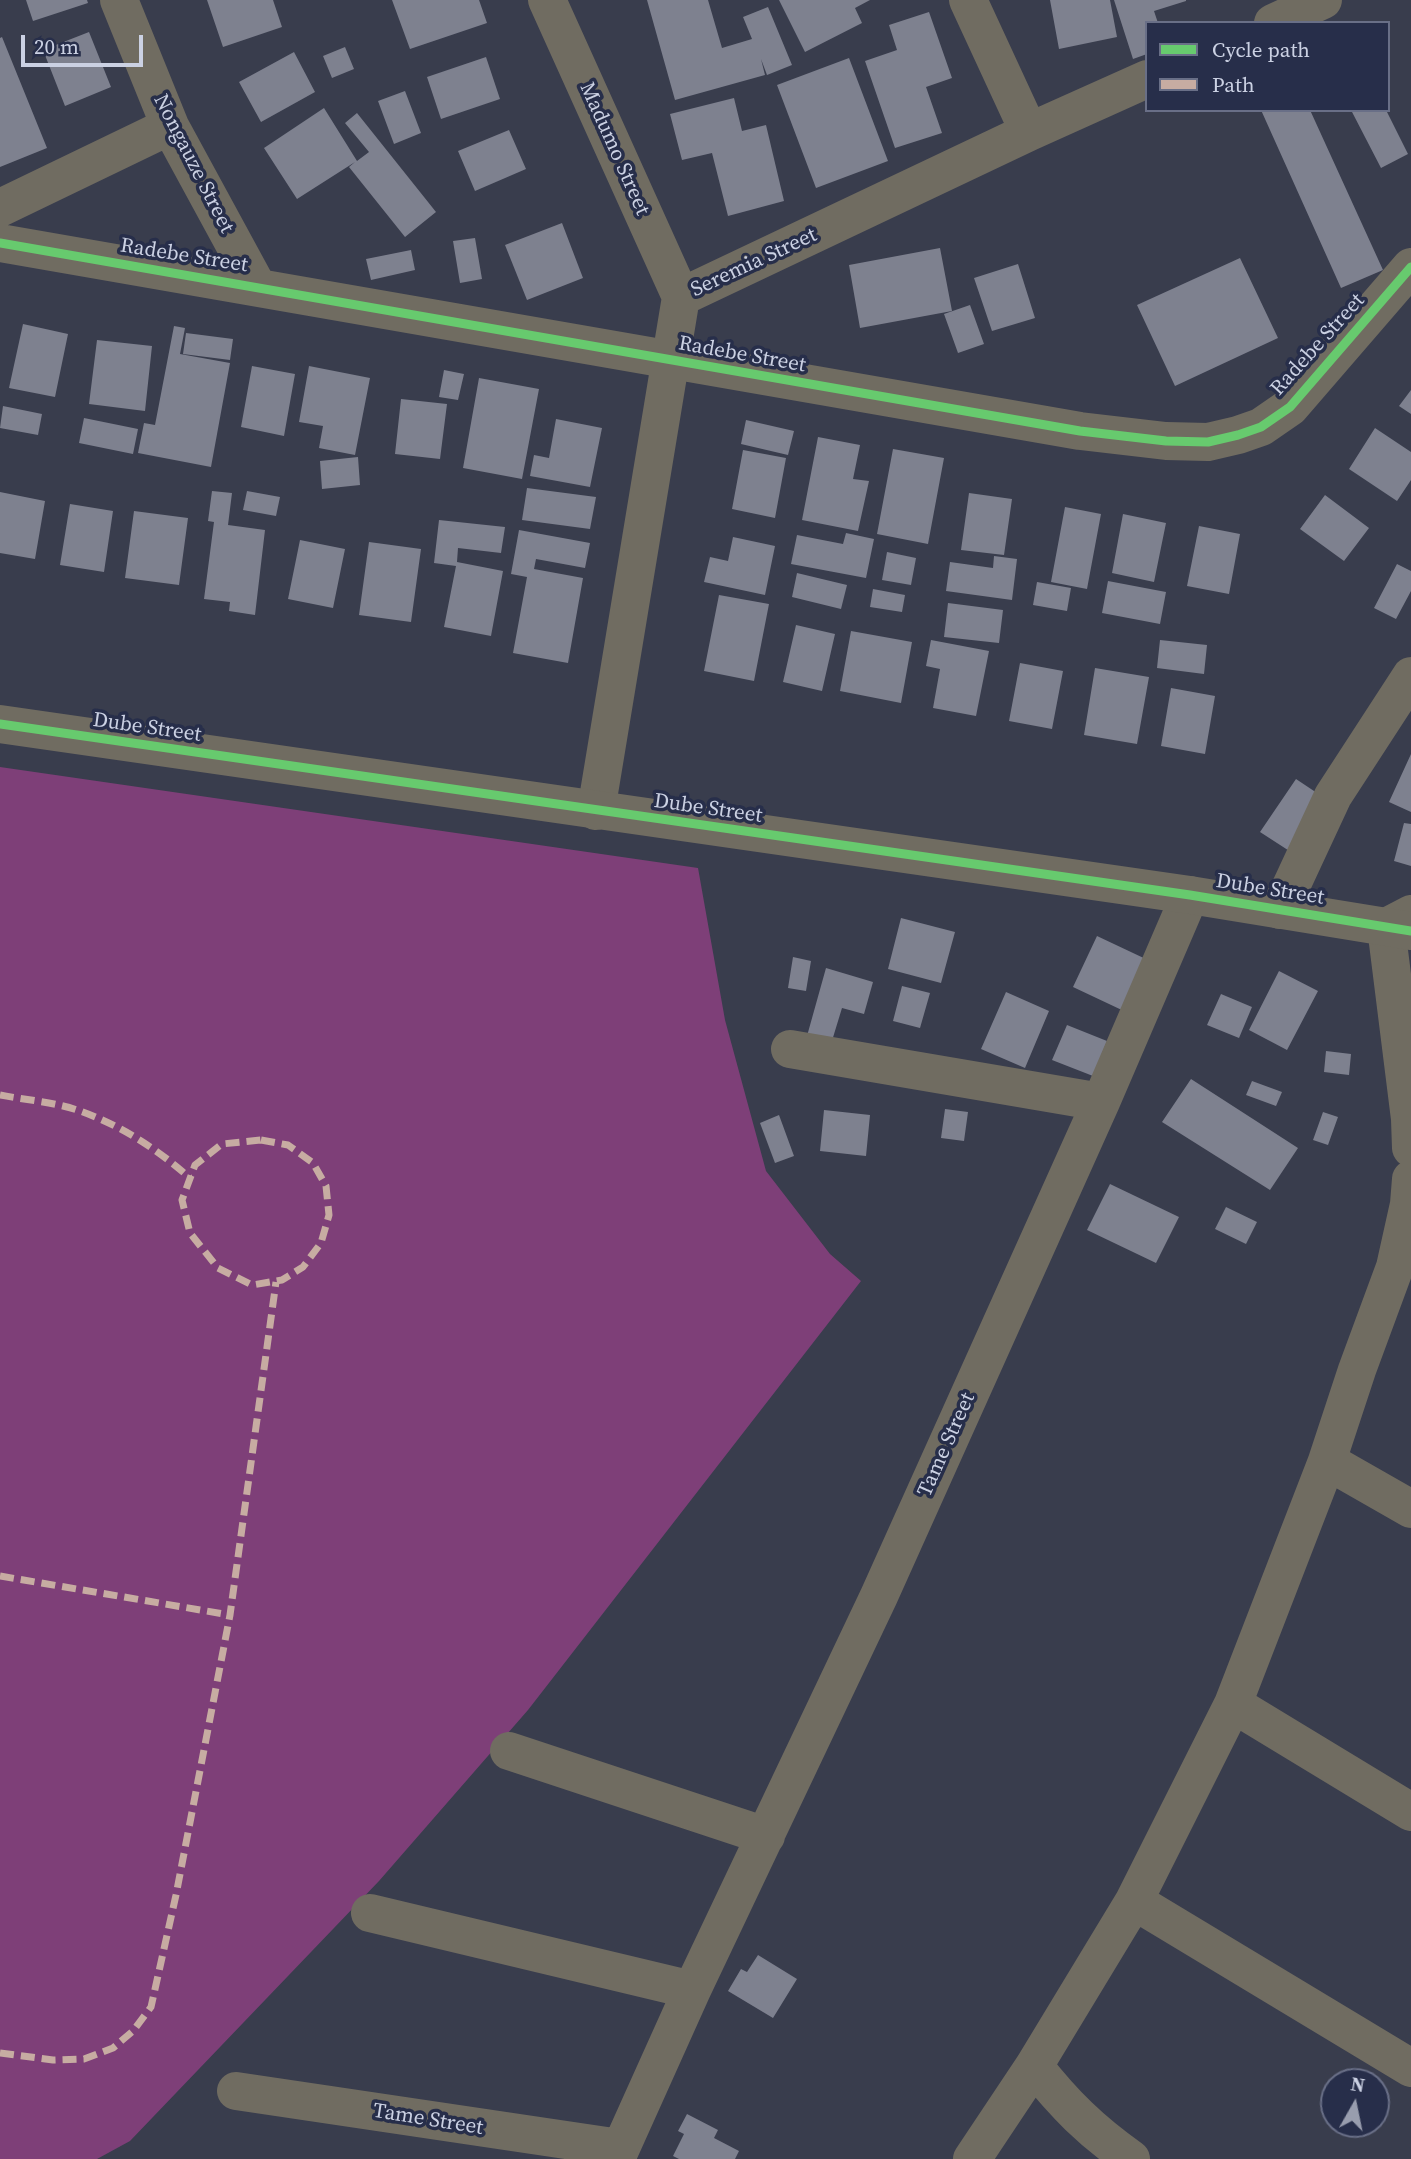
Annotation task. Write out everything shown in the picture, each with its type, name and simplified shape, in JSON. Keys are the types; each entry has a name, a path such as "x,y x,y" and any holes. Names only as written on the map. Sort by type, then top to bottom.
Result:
{"street":[{"name":"Nongauze Street","path":"119,0 170,126 257,286"},
{"name":"Madumo Street","path":"547,0 681,297"},
{"path":"968,0 1029,132"},
{"path":"1277,21 1324,0"},
{"name":"Seremia Street","path":"596,811 681,297 1145,80"},
{"path":"0,208 170,126"},
{"name":"Radebe Street","path":"0,243 1080,431 1167,441 1208,442 1238,436 1261,427 1290,407 1411,267"},
{"path":"1280,910 1333,796 1411,676"},
{"name":"Dube Street","path":"0,724 1280,910 1403,924"},
{"name":"Tame Street","path":"236,2091 618,2154 692,1990 878,1596 1101,1102 1190,895"},
{"path":"1403,924 1411,1148"},
{"path":"790,1049 1101,1102"},
{"path":"972,2159 1034,2066 1134,1901 1233,1704 1327,1461 1395,1267 1409,1204 1411,1179"},
{"path":"1327,1461 1411,1509"},
{"path":"1233,1704 1411,1812"},
{"path":"509,1751 766,1836"},
{"path":"1134,1901 1411,2068"},
{"path":"370,1913 692,1990"},
{"path":"1034,2066 1060,2098 1096,2134 1131,2159"}],"shaded area":[{"path":"0,767 698,868 725,1020 766,1171 830,1254 861,1281 528,1710 379,1881 130,2141 97,2159 0,2159"}],"building":[{"path":"26,0 87,0 88,3 33,21"},
{"path":"207,0 273,0 282,27 223,47"},
{"path":"392,0 479,0 487,23 410,49"},
{"path":"647,0 708,0 722,48 752,39 743,17 768,7 792,65 767,75 761,59 765,75 675,100"},
{"path":"779,0 870,0 855,8 862,23 805,52"},
{"path":"1050,0 1110,0 1117,37 1059,49"},
{"path":"1114,0 1186,0 1154,11 1157,21 1145,21 1145,55 1133,59"},
{"path":"929,12 952,78 926,87 942,133 895,148 865,61 897,50 889,25"},
{"path":"89,32 111,87 65,106 43,50"},
{"path":"2,37 47,148 0,167 0,38"},
{"path":"345,47 354,69 332,78 323,56"},
{"path":"294,52 315,92 261,122 239,82"},
{"path":"486,57 500,99 441,119 427,77"},
{"path":"849,58 888,161 816,188 777,85"},
{"path":"405,91 421,133 394,144 378,101"},
{"path":"734,98 742,131 766,125 784,201 728,216 712,153 682,160 670,114"},
{"path":"324,108 357,161 369,152 345,123 357,113 436,212 405,237 349,167 355,162 297,199 264,148"},
{"path":"1262,112 1311,112 1383,270 1341,288"},
{"path":"1352,112 1387,112 1408,154 1381,168"},
{"path":"509,130 526,169 475,191 458,151"},
{"path":"562,223 583,278 527,300 505,245"},
{"path":"475,238 482,279 460,283 453,241"},
{"path":"940,248 952,311 860,328 849,265"},
{"path":"411,250 415,270 371,280 366,259"},
{"path":"1240,258 1278,338 1175,386 1137,305"},
{"path":"1018,264 1035,318 992,331 974,278"},
{"path":"970,305 984,344 958,353 944,314"},
{"path":"23,324 68,334 55,397 9,388"},
{"path":"174,326 185,328 180,354 230,363 211,467 138,453 144,423 155,425"},
{"path":"186,333 233,339 230,360 183,354"},
{"path":"97,340 152,346 145,411 89,404"},
{"path":"252,366 295,374 284,436 241,427"},
{"path":"309,366 370,378 355,455 319,448 323,426 299,422"},
{"path":"444,370 464,374 458,400 439,397"},
{"path":"479,378 539,389 522,479 463,468"},
{"path":"1411,390 1411,414 1399,406"},
{"path":"401,399 447,404 440,459 395,454"},
{"path":"3,406 42,414 38,435 0,428"},
{"path":"84,418 138,429 133,454 79,443"},
{"path":"556,419 602,428 590,487 530,476 534,455 549,458"},
{"path":"746,420 794,431 788,455 741,444"},
{"path":"1375,428 1411,452 1411,480 1397,501 1349,469"},
{"path":"818,437 860,445 853,479 869,481 858,531 802,520"},
{"path":"893,449 944,458 928,544 877,534"},
{"path":"743,450 786,458 775,518 732,509"},
{"path":"358,457 360,485 322,489 320,461"},
{"path":"527,488 596,497 590,529 522,520"},
{"path":"212,491 232,493 228,525 265,530 255,615 229,611 230,602 204,599 214,522 208,521"},
{"path":"247,491 280,497 276,516 243,510"},
{"path":"0,492 45,501 35,559 0,553"},
{"path":"969,493 1012,499 1004,555 961,550"},
{"path":"1325,495 1369,528 1344,561 1300,529"},
{"path":"70,504 113,511 104,572 60,565"},
{"path":"1065,507 1101,514 1087,589 1051,582"},
{"path":"134,511 188,518 179,585 125,578"},
{"path":"1123,514 1166,523 1154,582 1112,573"},
{"path":"439,520 505,527 501,553 458,548 457,562 503,571 491,636 444,627 456,566 434,563"},
{"path":"1199,526 1240,534 1229,594 1187,586"},
{"path":"519,530 590,543 585,568 536,559 534,569 583,578 568,663 513,653 527,577 511,574"},
{"path":"846,533 874,539 866,578 791,564 797,535 843,544"},
{"path":"733,537 775,546 765,595 704,582 710,557 728,561"},
{"path":"300,540 345,549 333,608 288,599"},
{"path":"369,542 421,549 411,622 359,615"},
{"path":"887,552 916,558 911,585 882,580"},
{"path":"994,556 1017,559 1012,600 946,591 950,562 993,568"},
{"path":"1397,564 1411,571 1411,591 1396,619 1374,608"},
{"path":"797,573 847,585 841,609 792,597"},
{"path":"1108,581 1166,592 1160,624 1102,613"},
{"path":"1037,582 1071,588 1067,611 1033,605"},
{"path":"873,589 905,595 902,612 870,607"},
{"path":"719,595 769,604 754,681 704,671"},
{"path":"948,603 1003,610 999,643 944,637"},
{"path":"796,625 835,634 822,691 783,682"},
{"path":"851,631 912,642 901,703 840,691"},
{"path":"931,640 989,651 976,716 933,708 940,669 926,666"},
{"path":"1160,640 1207,645 1204,674 1157,668"},
{"path":"1020,663 1063,671 1052,729 1009,721"},
{"path":"1095,668 1149,677 1137,744 1084,735"},
{"path":"1171,688 1215,696 1205,754 1161,746"},
{"path":"1411,754 1411,812 1389,802"},
{"path":"1296,779 1329,801 1294,854 1260,832"},
{"path":"1404,823 1411,824 1411,866 1394,861"},
{"path":"901,918 955,932 941,983 888,969"},
{"path":"1097,936 1150,961 1126,1012 1073,987"},
{"path":"793,957 811,961 806,991 788,988"},
{"path":"826,968 873,982 864,1014 842,1008 831,1044 807,1036"},
{"path":"1279,971 1318,991 1287,1050 1249,1030"},
{"path":"902,986 930,993 920,1028 893,1021"},
{"path":"1006,992 1049,1011 1025,1068 981,1049"},
{"path":"1221,994 1252,1007 1239,1038 1207,1025"},
{"path":"1067,1025 1107,1041 1093,1076 1052,1060"},
{"path":"1326,1051 1351,1054 1349,1075 1324,1072"},
{"path":"1191,1079 1298,1148 1270,1190 1162,1122"},
{"path":"1252,1081 1282,1092 1276,1106 1246,1095"},
{"path":"945,1109 968,1112 964,1141 941,1138"},
{"path":"824,1110 870,1115 866,1156 820,1151"},
{"path":"1323,1112 1338,1117 1328,1145 1313,1140"},
{"path":"779,1115 794,1156 775,1163 760,1123"},
{"path":"1110,1184 1179,1217 1156,1263 1087,1230"},
{"path":"1226,1207 1257,1222 1246,1244 1215,1229"},
{"path":"758,1955 797,1979 773,2018 728,1991 741,1969 747,1972"},
{"path":"687,2114 718,2130 714,2138 739,2151 735,2159 679,2159 673,2156 684,2134 678,2131"}],"marked path":[{"path":"0,1095 61,1105 95,1117 138,1139 190,1178"},
{"path":"261,1140 288,1145 313,1163 326,1186 329,1215 321,1243 303,1267 282,1280 252,1285 218,1268 190,1233 182,1200 195,1165 222,1144 261,1140"},
{"path":"0,2053 53,2060 84,2059 113,2048 133,2031 151,2007 176,1895 230,1615 276,1282"},
{"path":"0,1576 230,1615"}],"cycle path":[{"path":"0,243 1080,431 1166,441 1208,442 1261,427 1290,407 1411,267"},
{"path":"0,724 1190,895 1411,931"}]}
